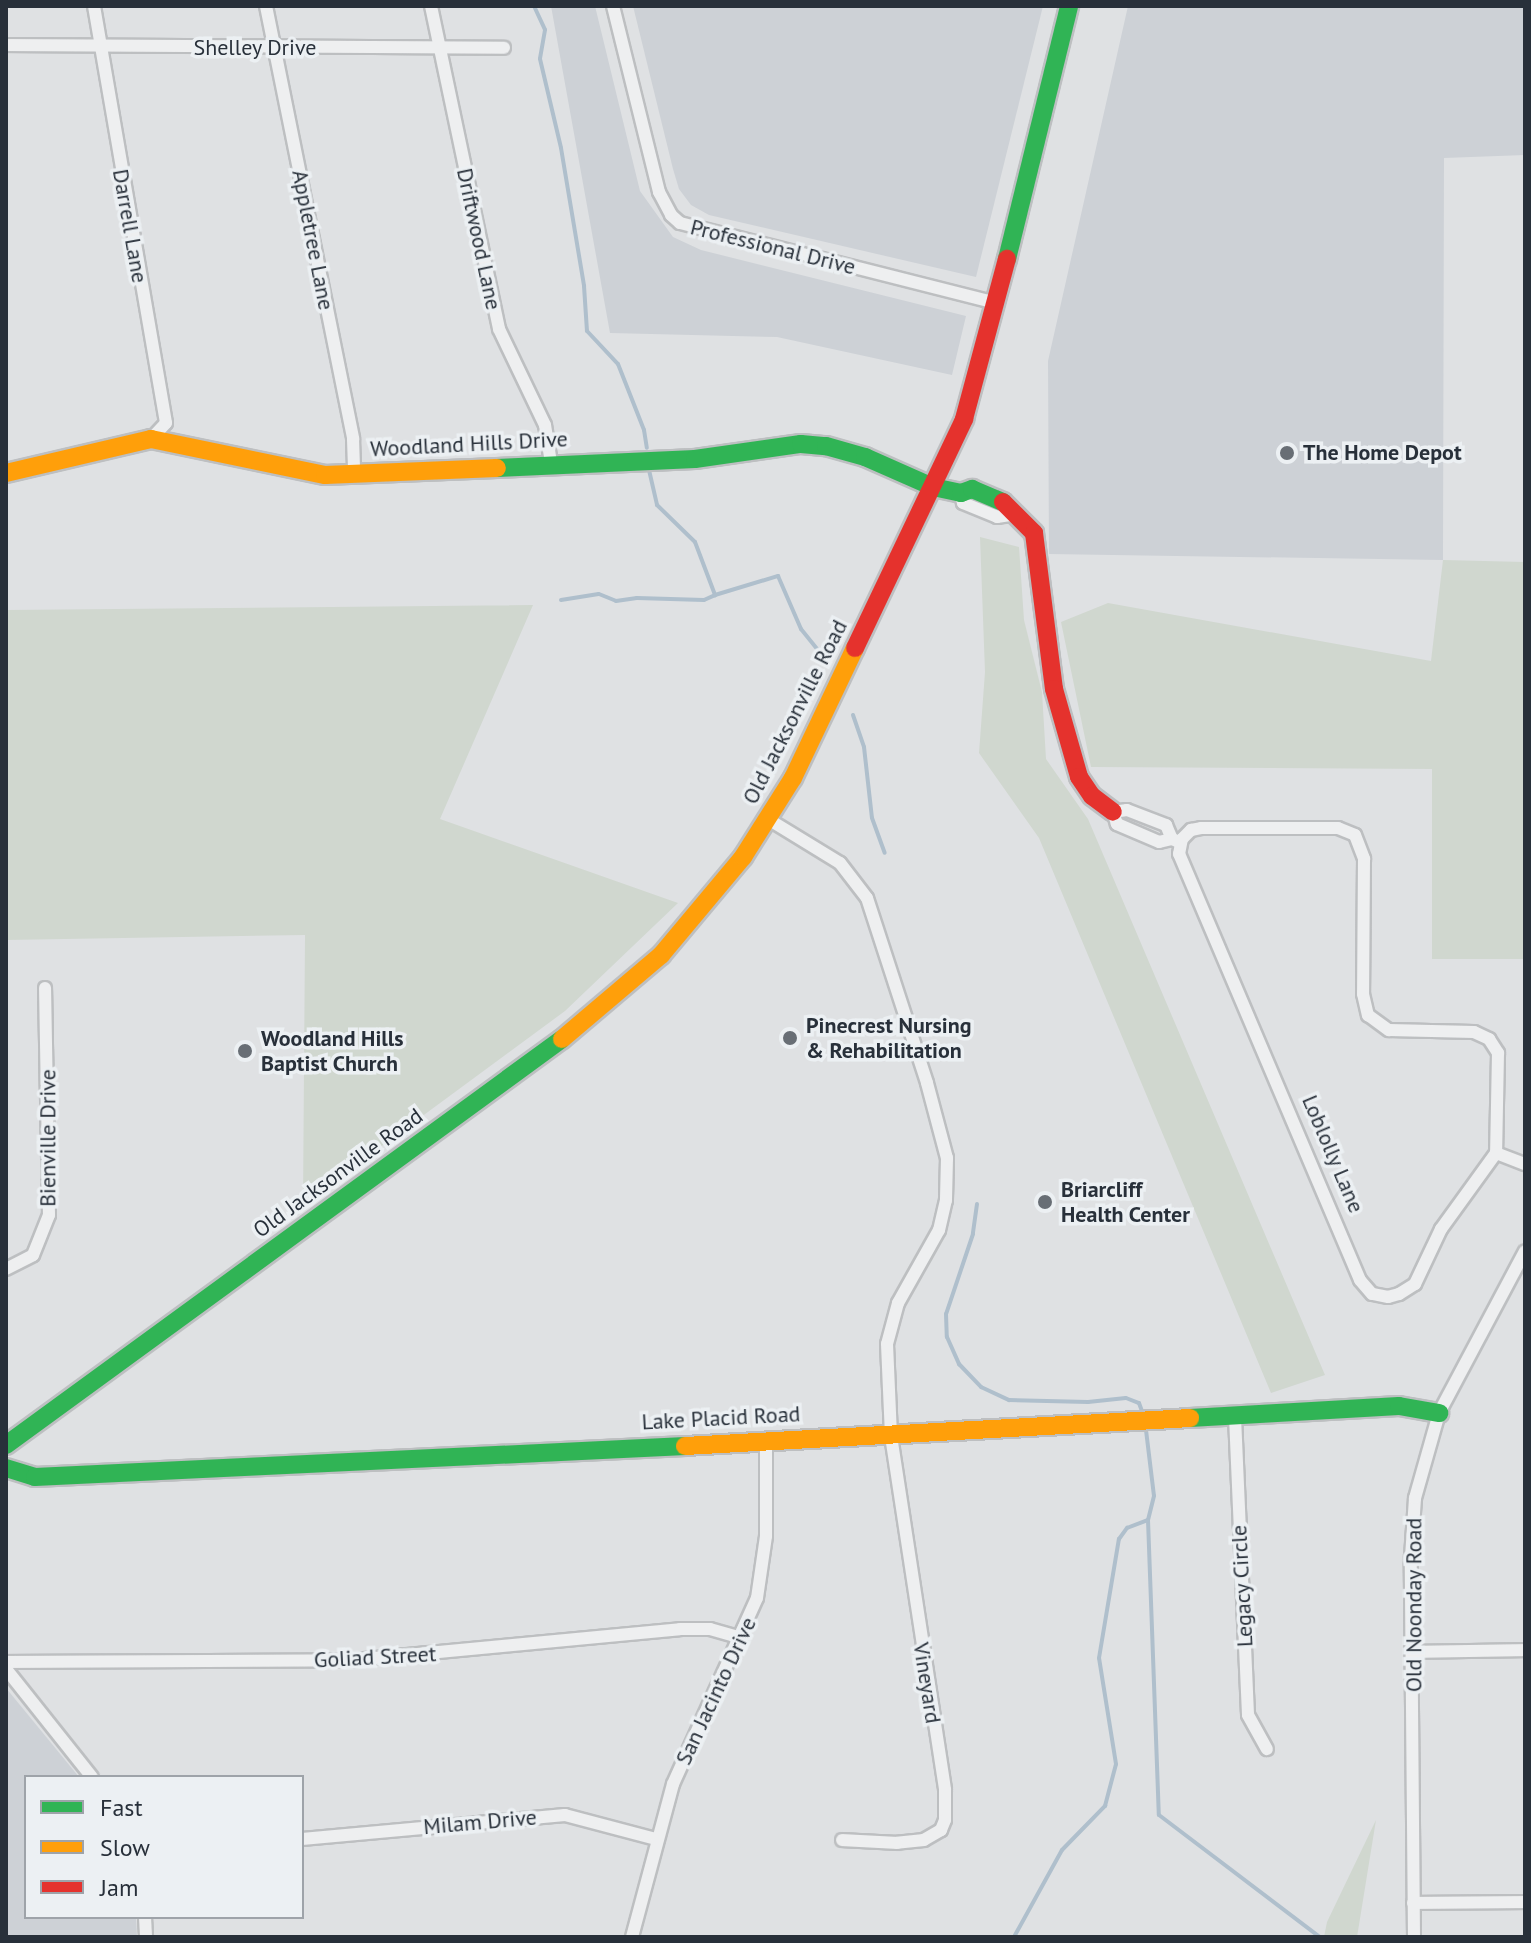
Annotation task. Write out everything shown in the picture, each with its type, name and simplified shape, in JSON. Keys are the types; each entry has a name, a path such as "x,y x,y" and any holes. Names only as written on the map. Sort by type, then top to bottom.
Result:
{"street":[{"name":"Darrell Lane","path":"94,6 166,423 151,439"},
{"name":"Appletree Lane","path":"266,6 353,439 354,474"},
{"name":"Driftwood Lane","path":"431,6 499,329 545,425 551,464"},
{"name":"Professional Drive","path":"613,6 659,192 671,215 680,223 997,303"},
{"name":"Old Jacksonville Road","path":"6,1445 607,1006 651,966 702,910 768,819 802,759 933,487 969,404 997,303 1069,6"},
{"name":"Shelley Drive","path":"6,45 504,48"},
{"name":"Woodland Hills Drive","path":"6,473 151,439 297,471 354,474 695,459 801,444 826,446 865,457 933,487"},
{"path":"933,487 961,493 972,489 1005,503 1012,515 1026,523 1034,533 1052,677 1079,777 1092,796 1113,812 1127,810 1166,825 1176,840 1201,828 1338,828 1355,835 1364,859 1365,1009 1374,1021 1389,1030 1474,1032 1494,1045 1500,1071 1496,1153 1525,1164"},
{"path":"768,819 840,863 867,898 945,1145 948,1185 943,1215 928,1252 898,1303 888,1332 891,1436"},
{"name":"Loblolly Lane","path":"1176,840 1179,854 1365,1289 1388,1297 1415,1284 1441,1229 1496,1153"},
{"name":"Bienville Drive","path":"6,1269 21,1265 33,1255 49,1215 45,988"},
{"name":"Old Noonday Road","path":"1414,1937 1411,1557 1415,1498 1439,1413 1525,1251"},
{"name":"Lake Placid Road","path":"6,1468 35,1477 766,1439 891,1436 1399,1406 1439,1413"},
{"name":"Legacy Circle","path":"1235,1417 1248,1715 1267,1749"},
{"name":"Vineyard","path":"842,1840 897,1843 924,1840 941,1830 945,1820 945,1790 891,1436"},
{"name":"San Jacinto Drive","path":"632,1937 673,1784 742,1638 757,1598 764,1554 766,1439"},
{"name":"Goliad Street","path":"6,1662 354,1660 680,1629 710,1629 742,1638"},
{"path":"1413,1652 1525,1650"},
{"path":"6,1669 90,1775"},
{"name":"Milam Drive","path":"304,1839 565,1815 656,1839"},
{"path":"1413,1903 1525,1902"}],"shaded area":[{"path":"551,6 595,6 640,191 673,237 701,250 966,316 952,375 777,337 610,333"},
{"path":"633,6 1043,6 976,277 709,215 691,205 679,189 673,169"},
{"path":"1128,6 1525,6 1525,155 1444,158 1443,560 1049,554 1048,361"},
{"path":"980,537 1019,547 1024,620 1042,692 1046,759 1088,819 1325,1375 1271,1393 1039,838 979,753 985,672"},
{"path":"1443,560 1525,562 1525,959 1432,959 1432,769 1091,767 1061,622 1108,603 1431,661"},
{"path":"533,605 440,819 678,903 565,1011 303,1204 305,935 6,940 6,610"},
{"path":"6,1688 77,1775 24,1775 24,1919 136,1919 137,1937 6,1937"},
{"path":"1376,1820 1357,1937 1324,1937 1327,1922"}],"waterway":[{"path":"534,6 545,30 540,59 561,148 584,286 587,331 618,364 644,430 647,448"},
{"path":"649,470 657,505 695,542 715,595 778,576 801,629 822,655"},
{"path":"561,600 599,594 616,601 637,598 704,600 715,595"},
{"path":"853,715 864,747 872,818 885,853"},
{"path":"977,1204 973,1234 946,1314 947,1337 959,1364 981,1387 1009,1400 1088,1402 1126,1398 1139,1403 1143,1414"},
{"path":"1146,1430 1154,1496 1148,1520 1159,1815 1320,1937"},
{"path":"1014,1937 1062,1850 1105,1806 1116,1764 1099,1658 1119,1539 1127,1528 1148,1520"}],"traffic: fast":[{"path":"1007,259 1069,6"},
{"path":"497,468 695,459 801,444 826,446 865,457 933,487 961,493 972,489 1003,502"},
{"path":"6,1445 562,1039"},
{"path":"1190,1418 1399,1406 1439,1413"},
{"path":"6,1468 35,1477 685,1446"}],"traffic: slow":[{"path":"6,473 151,439 325,475 497,468"},
{"path":"562,1039 661,955 743,857 793,778 855,648"},
{"path":"685,1446 1190,1418"}],"traffic: jam":[{"path":"855,648 964,419 1007,259"},
{"path":"1003,502 1034,533 1054,689 1079,777 1092,796 1113,812"}],"place":[{"name":"The Home Depot","path":"1287,453"},
{"name":"Pinecrest Nursing & Rehabilitation","path":"790,1038"},
{"name":"Woodland Hills Baptist Church","path":"245,1051"},
{"name":"Briarcliff Health Center","path":"1045,1202"}]}
